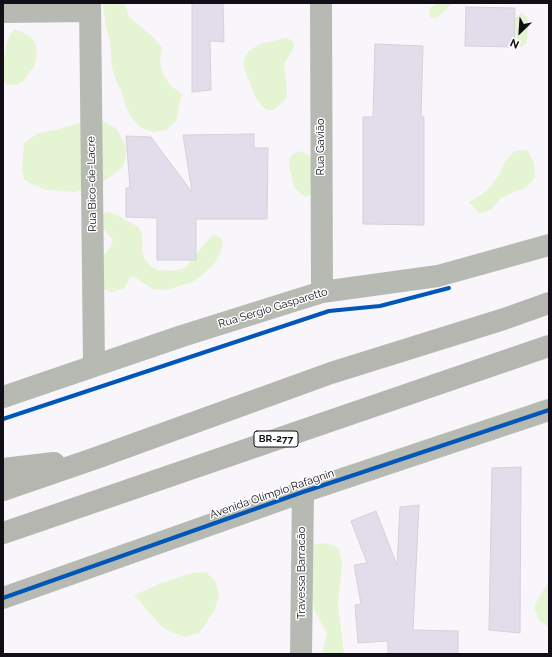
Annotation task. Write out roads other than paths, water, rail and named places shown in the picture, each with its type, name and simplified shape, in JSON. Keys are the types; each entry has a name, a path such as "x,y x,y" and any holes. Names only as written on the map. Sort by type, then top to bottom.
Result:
{"highway":[{"path":"3,490 331,373 504,319 549,303"},
{"name":"BR-277","path":"3,533 549,346"},
{"path":"3,469 96,458"}],"street":[{"name":"Rua Gavião","path":"321,3 322,292"},
{"path":"3,12 90,7"},
{"name":"Rua Bico-de-Lacre","path":"90,7 94,366"},
{"name":"Rua Sergio Gasparetto","path":"3,397 322,292 438,276 549,245"},
{"name":"Avenida Olímpio Rafagnin","path":"3,598 303,492 549,410"},
{"name":"Travessa Barracão","path":"301,654 303,492"}]}
